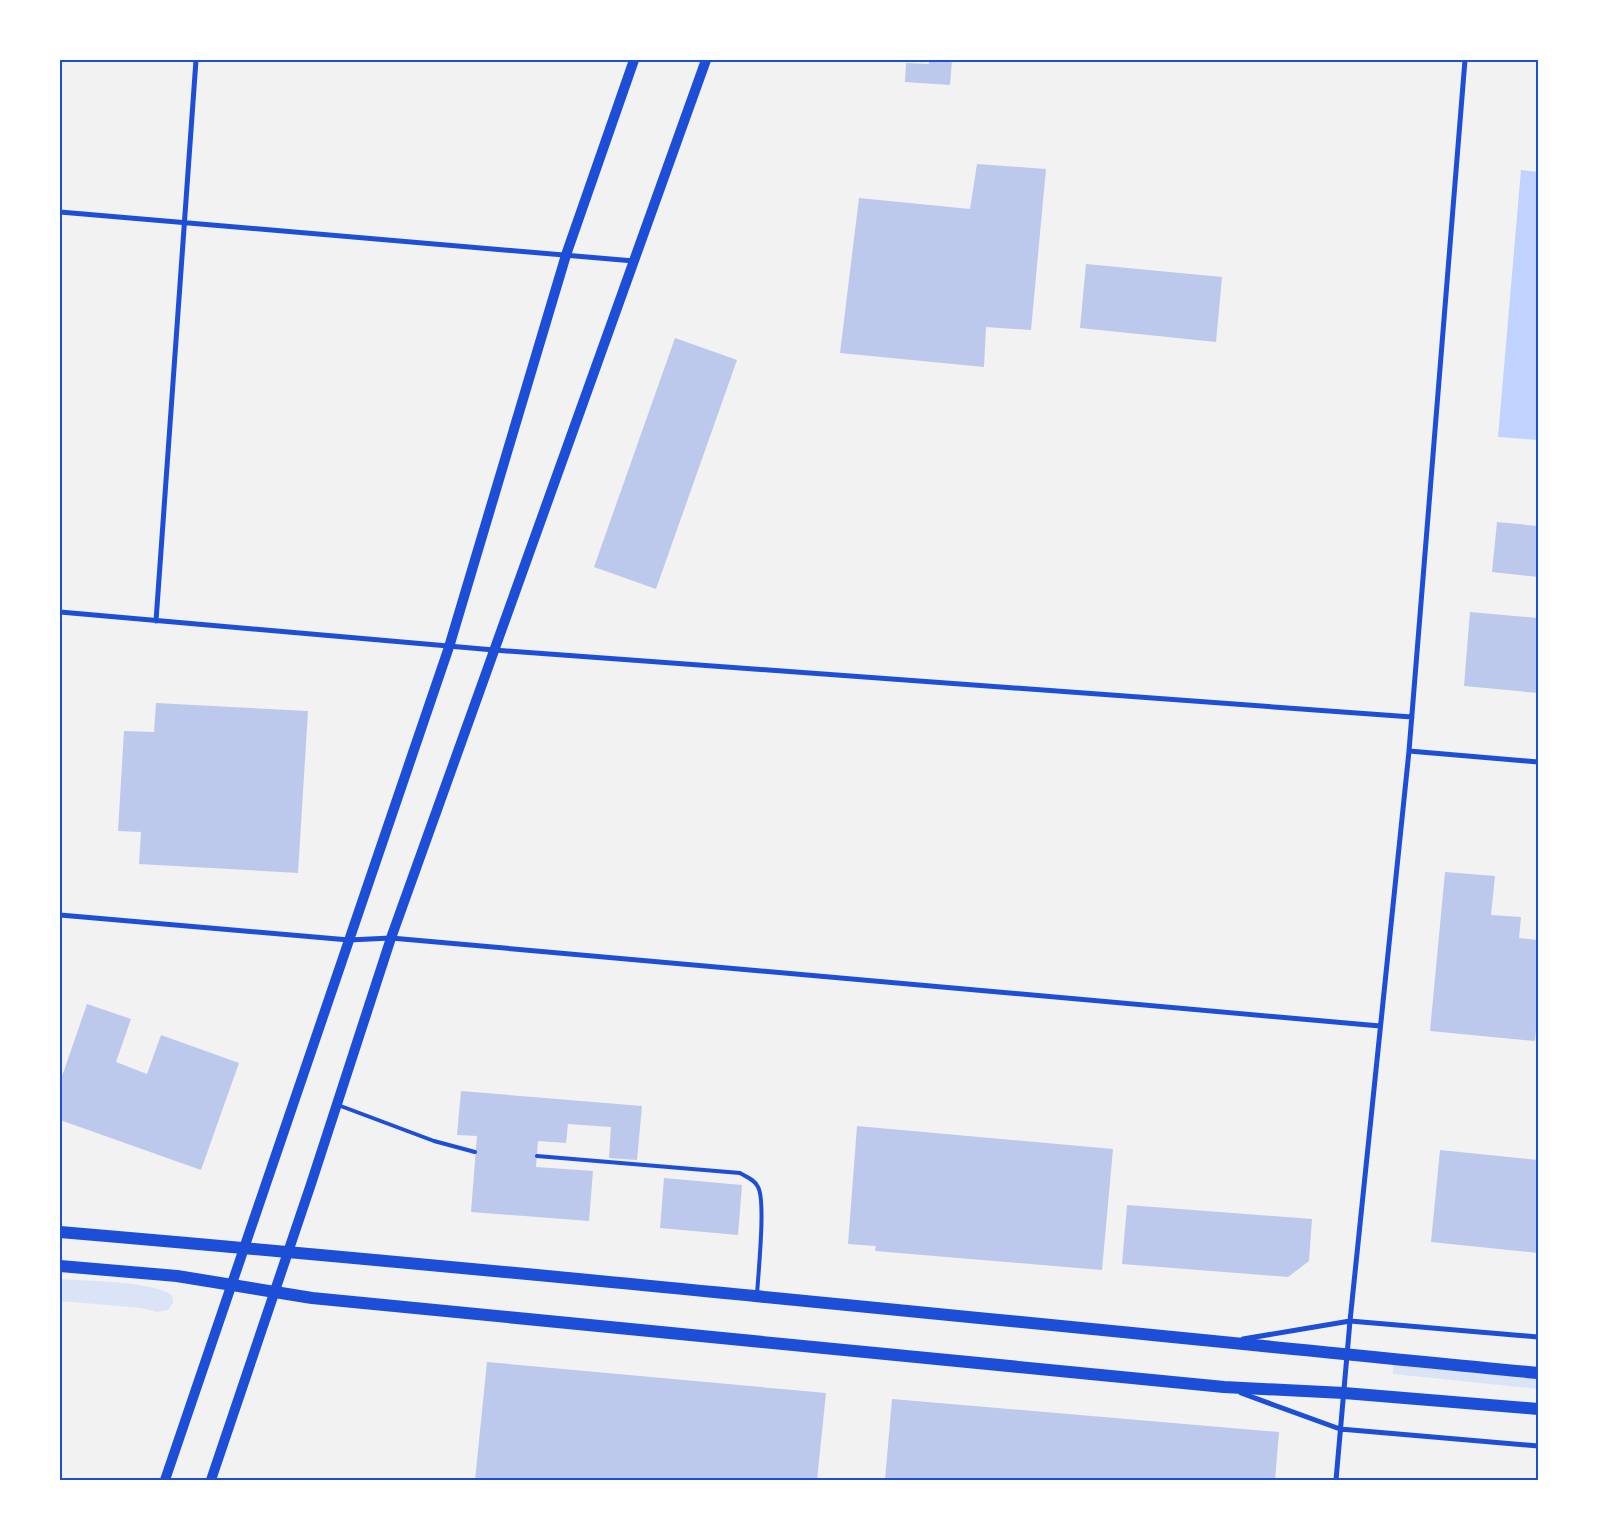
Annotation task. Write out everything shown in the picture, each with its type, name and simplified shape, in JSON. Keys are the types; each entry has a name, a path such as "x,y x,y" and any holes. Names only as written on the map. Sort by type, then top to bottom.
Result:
{"main road":[{"path":"165,1480 449,647 566,255 634,60"},
{"path":"211,1480 391,938 706,60"},
{"path":"60,1232 288,1251 1538,1373"},
{"path":"60,1266 177,1276 332,1300 1224,1387 1344,1393 1538,1409"}],"street":[{"path":"156,621 196,60"},
{"path":"1336,1480 1350,1321 1409,751 1465,60"},
{"path":"60,212 634,261"},
{"path":"60,612 449,647 1412,717"},
{"path":"1409,751 1538,762"},
{"path":"60,915 349,940 391,938 1380,1026"},
{"path":"1228,1342 1350,1321 1538,1337"},
{"path":"1224,1387 1340,1429 1538,1446"}],"lane":[{"path":"337,1104 434,1141 476,1152"},
{"path":"537,1156 740,1173 752,1180 759,1188 762,1205 757,1297"}],"shaded area":[{"path":"60,1279 118,1282 149,1287 172,1295 173,1303 168,1310 157,1312 141,1308 60,1301"},
{"path":"1393,1364 1538,1378 1538,1389 1393,1374"}],"water":[{"path":"1521,170 1538,172 1538,440 1498,437"}],"building":[{"path":"929,60 952,60 950,85 905,82 906,63 929,64"},
{"path":"977,164 1046,169 1031,330 986,327 984,367 840,353 859,198 970,209"},
{"path":"1086,264 1222,277 1216,342 1080,328"},
{"path":"675,338 737,360 656,589 594,567"},
{"path":"1497,522 1538,526 1538,577 1492,572"},
{"path":"1470,612 1538,618 1538,693 1464,686"},
{"path":"156,703 308,711 298,873 139,864 141,832 118,831 124,731 154,732"},
{"path":"1445,872 1495,876 1491,915 1521,917 1519,938 1538,940 1538,1006 1535,1041 1430,1031"},
{"path":"87,1004 131,1019 116,1062 147,1074 161,1035 239,1063 201,1170 60,1120 60,1082"},
{"path":"461,1091 642,1106 637,1160 609,1158 611,1127 568,1124 566,1143 538,1141 536,1167 593,1171 589,1221 471,1212 477,1136 457,1135"},
{"path":"857,1126 1113,1149 1102,1270 875,1251 876,1246 848,1244"},
{"path":"1440,1150 1538,1160 1538,1253 1431,1242"},
{"path":"664,1178 742,1185 738,1235 660,1228"},
{"path":"1127,1205 1312,1219 1309,1261 1288,1277 1122,1264"},
{"path":"487,1362 826,1393 817,1480 475,1480"},
{"path":"892,1399 1279,1432 1275,1480 885,1480"}]}
